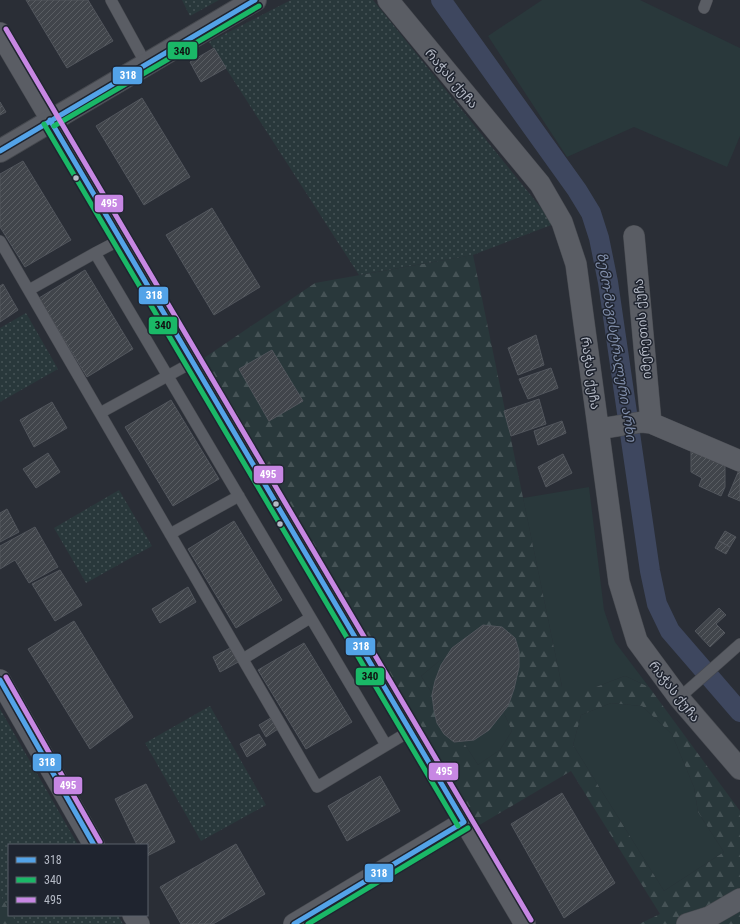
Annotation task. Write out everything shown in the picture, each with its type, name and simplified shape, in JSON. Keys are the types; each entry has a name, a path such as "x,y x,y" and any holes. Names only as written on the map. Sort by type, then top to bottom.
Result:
{"street":[{"path":"0,151 255,0"},
{"name":"რაჭას ქუჩა","path":"388,0 540,184 562,222 576,264 606,429 619,582 634,634 637,641 685,692 740,769"},
{"path":"0,34 120,240 525,924"},
{"name":"იმერეთის ქუჩა","path":"634,236 646,423"},
{"path":"606,429 646,423 740,461"},
{"path":"0,680 93,844"},
{"path":"294,924 464,822"},
{"path":"686,924 709,917 740,899"}],"lane":[{"path":"111,0 146,64"},
{"path":"29,290 120,240"},
{"path":"0,241 317,786 410,731"},
{"path":"95,253 386,746"},
{"path":"100,413 193,362"},
{"path":"170,534 238,496"},
{"path":"243,659 310,618"},
{"path":"685,692 740,644"}],"green space":[{"path":"182,0 219,0 190,16"},
{"path":"291,0 373,0 554,224 473,255 359,275 209,42"},
{"path":"542,0 640,0 740,48 740,136 727,167 634,127 567,157 488,36"},
{"path":"473,255 562,687 596,687 625,676 649,687 740,811 740,924 639,924 660,914 571,771 476,827 204,358 315,283","holes":["466,653 500,704 512,731 500,750 478,765 421,676 439,661","611,703 642,706 672,734 694,787 698,812 724,852 664,891 573,745 581,715"]},
{"path":"26,313 58,369 0,402 0,328"},
{"path":"589,487 604,610 615,642 649,687 625,676 596,687 562,687 523,498"},
{"path":"119,490 152,546 86,583 54,528"},
{"path":"466,653 500,704 512,731 500,750 478,765 421,676 439,661"},
{"path":"611,703 642,706 672,734 694,787 698,812 724,852 664,891 573,745 581,715"},
{"path":"210,706 266,805 201,841 145,743"},
{"path":"0,709 77,844 8,844 8,908 0,894"},
{"path":"0,894 8,908 8,916 13,916 17,924 0,924"},
{"path":"13,916 119,916 123,924 17,924"}],"building":[{"path":"26,0 88,0 113,41 67,68"},
{"path":"214,48 226,68 201,82 190,62"},
{"path":"142,98 190,177 144,205 96,126"},
{"path":"0,102 6,112 0,115"},
{"path":"23,161 71,240 25,267 0,227 0,174"},
{"path":"212,208 260,287 214,315 166,235"},
{"path":"85,270 133,349 87,377 39,298"},
{"path":"3,284 18,310 0,322 0,286"},
{"path":"536,335 544,365 518,375 508,348"},
{"path":"272,350 303,401 269,421 239,369"},
{"path":"551,368 558,388 528,399 519,379"},
{"path":"539,399 546,424 511,436 504,411"},
{"path":"171,400 219,479 173,506 125,427"},
{"path":"52,402 67,428 34,447 20,420"},
{"path":"562,421 566,433 538,445 534,431"},
{"path":"691,449 725,463 725,487 721,496 699,486 702,478 691,472"},
{"path":"48,453 60,472 36,488 23,469"},
{"path":"563,454 572,473 546,487 538,467"},
{"path":"740,470 740,501 728,496"},
{"path":"7,509 19,532 0,542 0,513"},
{"path":"234,521 282,600 236,628 188,549"},
{"path":"35,527 58,567 29,583 15,560 0,569 0,546"},
{"path":"725,531 736,537 730,547 719,541"},
{"path":"719,541 730,547 726,554 715,548"},
{"path":"60,570 82,605 55,621 32,584"},
{"path":"188,587 196,602 160,623 152,609"},
{"path":"719,608 726,615 716,624 725,633 710,647 695,631"},
{"path":"74,621 133,717 90,749 28,649"},
{"path":"483,625 502,627 515,638 519,651 519,667 514,689 508,706 489,730 474,740 454,742 444,734 437,723 432,695 435,681 441,665 452,648"},
{"path":"304,643 352,722 306,749 258,670"},
{"path":"234,646 242,660 220,672 213,657"},
{"path":"274,716 281,727 266,737 259,725"},
{"path":"259,734 266,745 247,757 240,744"},
{"path":"380,776 400,811 347,841 328,806"},
{"path":"146,784 175,842 148,856 148,844 137,844 115,799"},
{"path":"562,793 615,883 564,918 511,824"},
{"path":"236,844 265,894 213,924 181,924 160,887"}],"waterway":[{"name":"ზემო-მაგისტრალური არხი","path":"441,0 577,190 591,213 599,238 608,282 650,571 657,604 670,631 740,712"}],"transit line":[{"name":"318","path":"0,151 255,0"},
{"name":"340","path":"54,126 259,6"},
{"name":"495","path":"6,29 531,920"},
{"name":"318","path":"50,120 464,822"},
{"name":"340","path":"44,124 458,826"},
{"name":"495","path":"6,677 100,842"},
{"name":"318","path":"0,680 93,844"},
{"name":"318","path":"294,924 464,822"},
{"name":"340","path":"308,924 468,828"}]}
